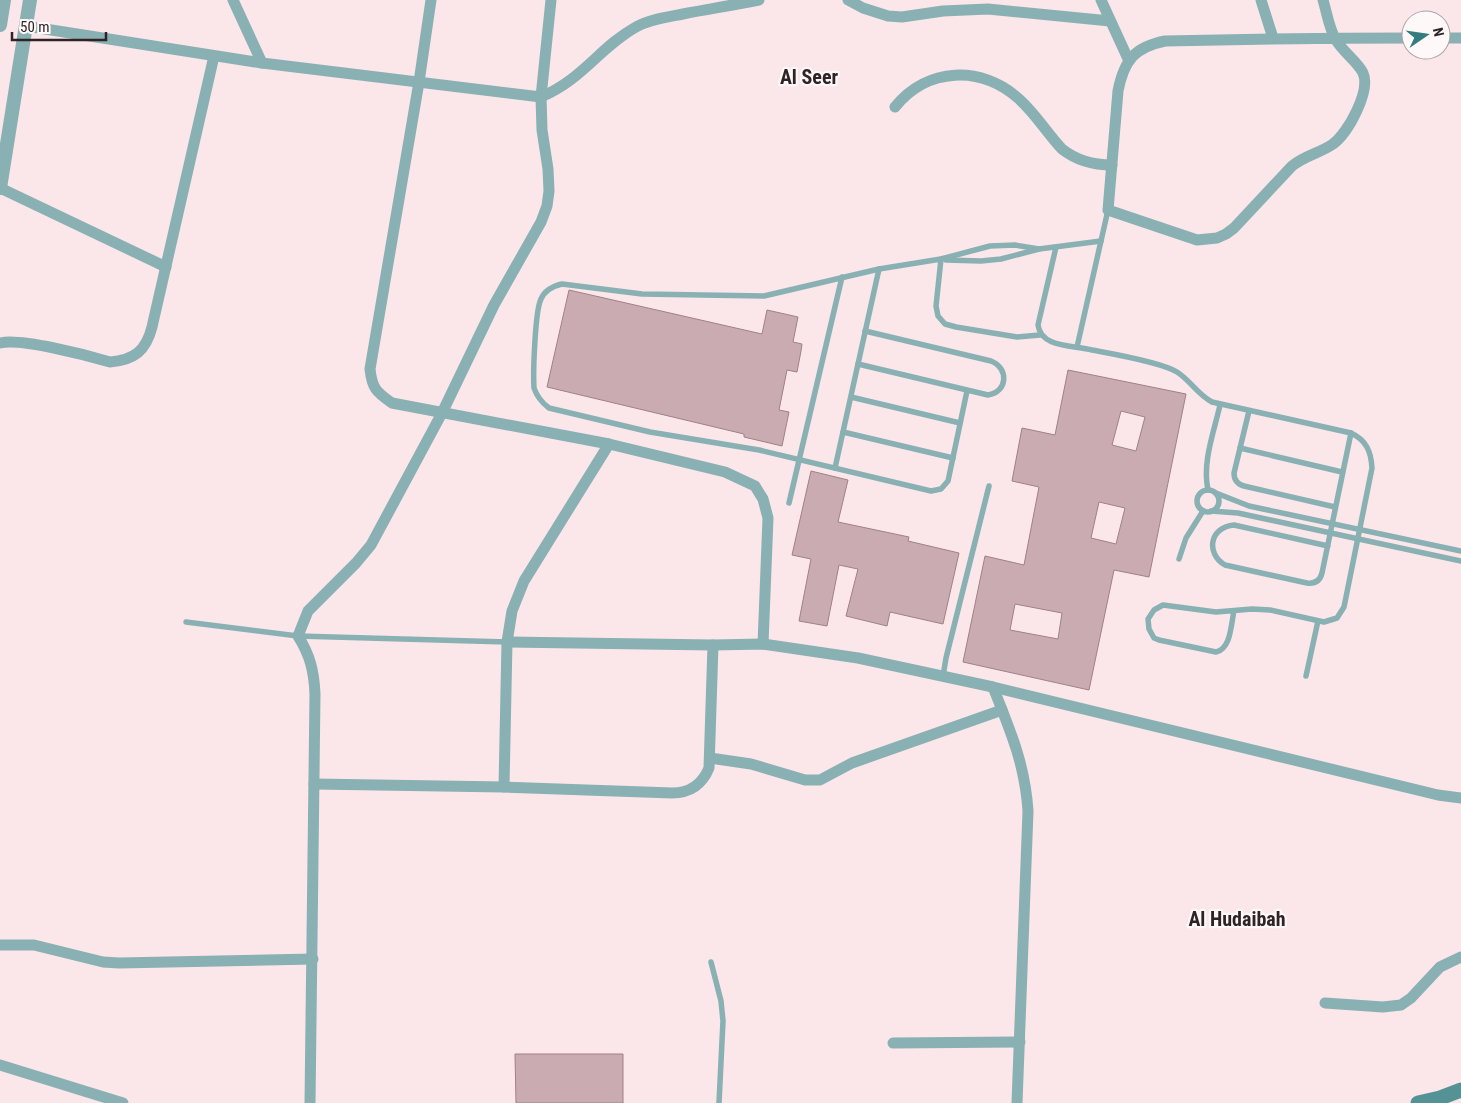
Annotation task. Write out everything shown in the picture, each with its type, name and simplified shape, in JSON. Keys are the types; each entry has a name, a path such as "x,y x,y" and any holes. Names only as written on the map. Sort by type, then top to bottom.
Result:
{"main road":[{"path":"1418,1103 1440,1098 1461,1090"}],"street":[{"path":"0,25 4,0"},
{"path":"18,78 26,0"},
{"path":"30,0 0,188 166,266"},
{"path":"233,0 262,63"},
{"path":"431,0 370,369 372,384 379,394 392,403 609,444 725,472 755,486 763,499 768,518 763,644"},
{"path":"310,1103 313,958 314,675 311,660 298,636 308,611 356,563 371,545 442,413 494,305 533,237 547,206 549,191 548,170 545,155 541,97 551,0"},
{"path":"26,26 262,63 541,97 557,90 572,80 613,43 636,26 661,18 759,0"},
{"path":"848,0 863,8 888,16 988,9 1110,21"},
{"path":"1101,0 1129,61"},
{"path":"1261,0 1273,38"},
{"path":"1323,0 1334,38 1342,50 1363,72 1365,91 1346,128 1333,144 1302,158 1226,234 1212,239 1197,240 1108,210 1121,74 1137,52 1149,44 1165,41 1273,38 1334,38 1401,38"},
{"path":"0,343 22,343 110,362 122,361 142,349 149,339 214,56"},
{"path":"895,107 917,86 936,78 957,75 979,78 1000,86 1020,100 1068,154 1091,164 1112,165"},
{"path":"504,787 507,642 512,611 524,581 609,444"},
{"path":"507,642 763,644 858,658 993,687 1438,795 1461,798"},
{"path":"314,784 504,787 682,793 691,790 699,785 709,768 713,645"},
{"path":"993,687 1018,748 1023,769 1028,811 1017,1103"},
{"path":"710,758 751,764 805,780 820,780 852,763 1002,710"},
{"path":"0,945 34,945 103,962 119,963 313,958"},
{"path":"1325,1003 1395,1007 1411,998 1440,967 1461,957"},
{"path":"893,1043 1020,1042"},
{"path":"0,1065 123,1103"}],"lane":[{"path":"1077,346 1108,210"},
{"path":"941,259 961,261 994,260 1039,249 1101,241"},
{"path":"967,391 948,481 945,486 936,491 738,446 650,432 549,408 542,403 534,388 539,304 546,292 552,287 562,284 642,294 752,297 778,294 842,277 941,259 978,249 1002,245 1039,249"},
{"path":"1056,247 1038,320 1040,335 1048,342 1077,346 1171,369 1184,378 1204,398 1220,405 1351,433 1365,443 1372,468 1342,613 1331,621 1318,621 1270,610 1252,609 1199,611 1163,605 1150,614 1148,619 1149,629 1154,638 1159,640 1216,652 1223,650 1226,645 1234,610"},
{"path":"941,259 936,306 938,316 945,324 1017,337 1040,335"},
{"path":"835,468 879,269"},
{"path":"790,503 842,277"},
{"path":"858,364 988,395 1001,389 1005,380 1003,370 991,361 865,331"},
{"path":"850,397 960,423"},
{"path":"1208,490 1207,462 1220,405"},
{"path":"1249,411 1234,476 1235,480 1240,485 1336,507"},
{"path":"843,432 953,458"},
{"path":"1328,546 1234,525 1220,530 1212,544 1217,559 1225,565 1311,584 1315,583 1321,577 1328,546 1332,523 1336,507 1342,472 1351,433"},
{"path":"1240,448 1342,472"},
{"path":"943,676 989,486"},
{"path":"1461,551 1249,506 1208,490 1204,490 1197,496 1197,505 1203,511 1238,513 1461,561"},
{"path":"1211,511 1218,506 1219,501 1216,493"},
{"path":"1179,559 1190,529 1203,511"},
{"path":"1306,676 1318,621"},
{"path":"186,622 298,636 507,642"},
{"path":"711,962 721,1002 723,1021 718,1103"}],"building":[{"path":"569,290 762,334 767,310 798,317 793,342 802,344 797,372 787,370 779,410 789,412 782,446 744,437 744,434 547,387"},
{"path":"1068,370 1186,394 1149,577 1114,570 1089,690 963,662 985,556 1024,565 1039,487 1012,481 1022,428 1055,435","holes":["1121,411 1145,417 1136,451 1112,445","1099,502 1125,508 1116,544 1091,538","1015,604 1062,613 1058,639 1010,630"]},
{"path":"811,471 848,480 838,522 909,537 908,541 959,553 943,624 890,612 887,626 846,616 858,569 839,565 827,626 799,621 811,559 792,555"},
{"path":"515,1054 623,1054 623,1103 516,1103"}],"district":[{"name":"Al Seer","path":"809,77"},
{"name":"Al Hudaibah","path":"1237,919"}]}
